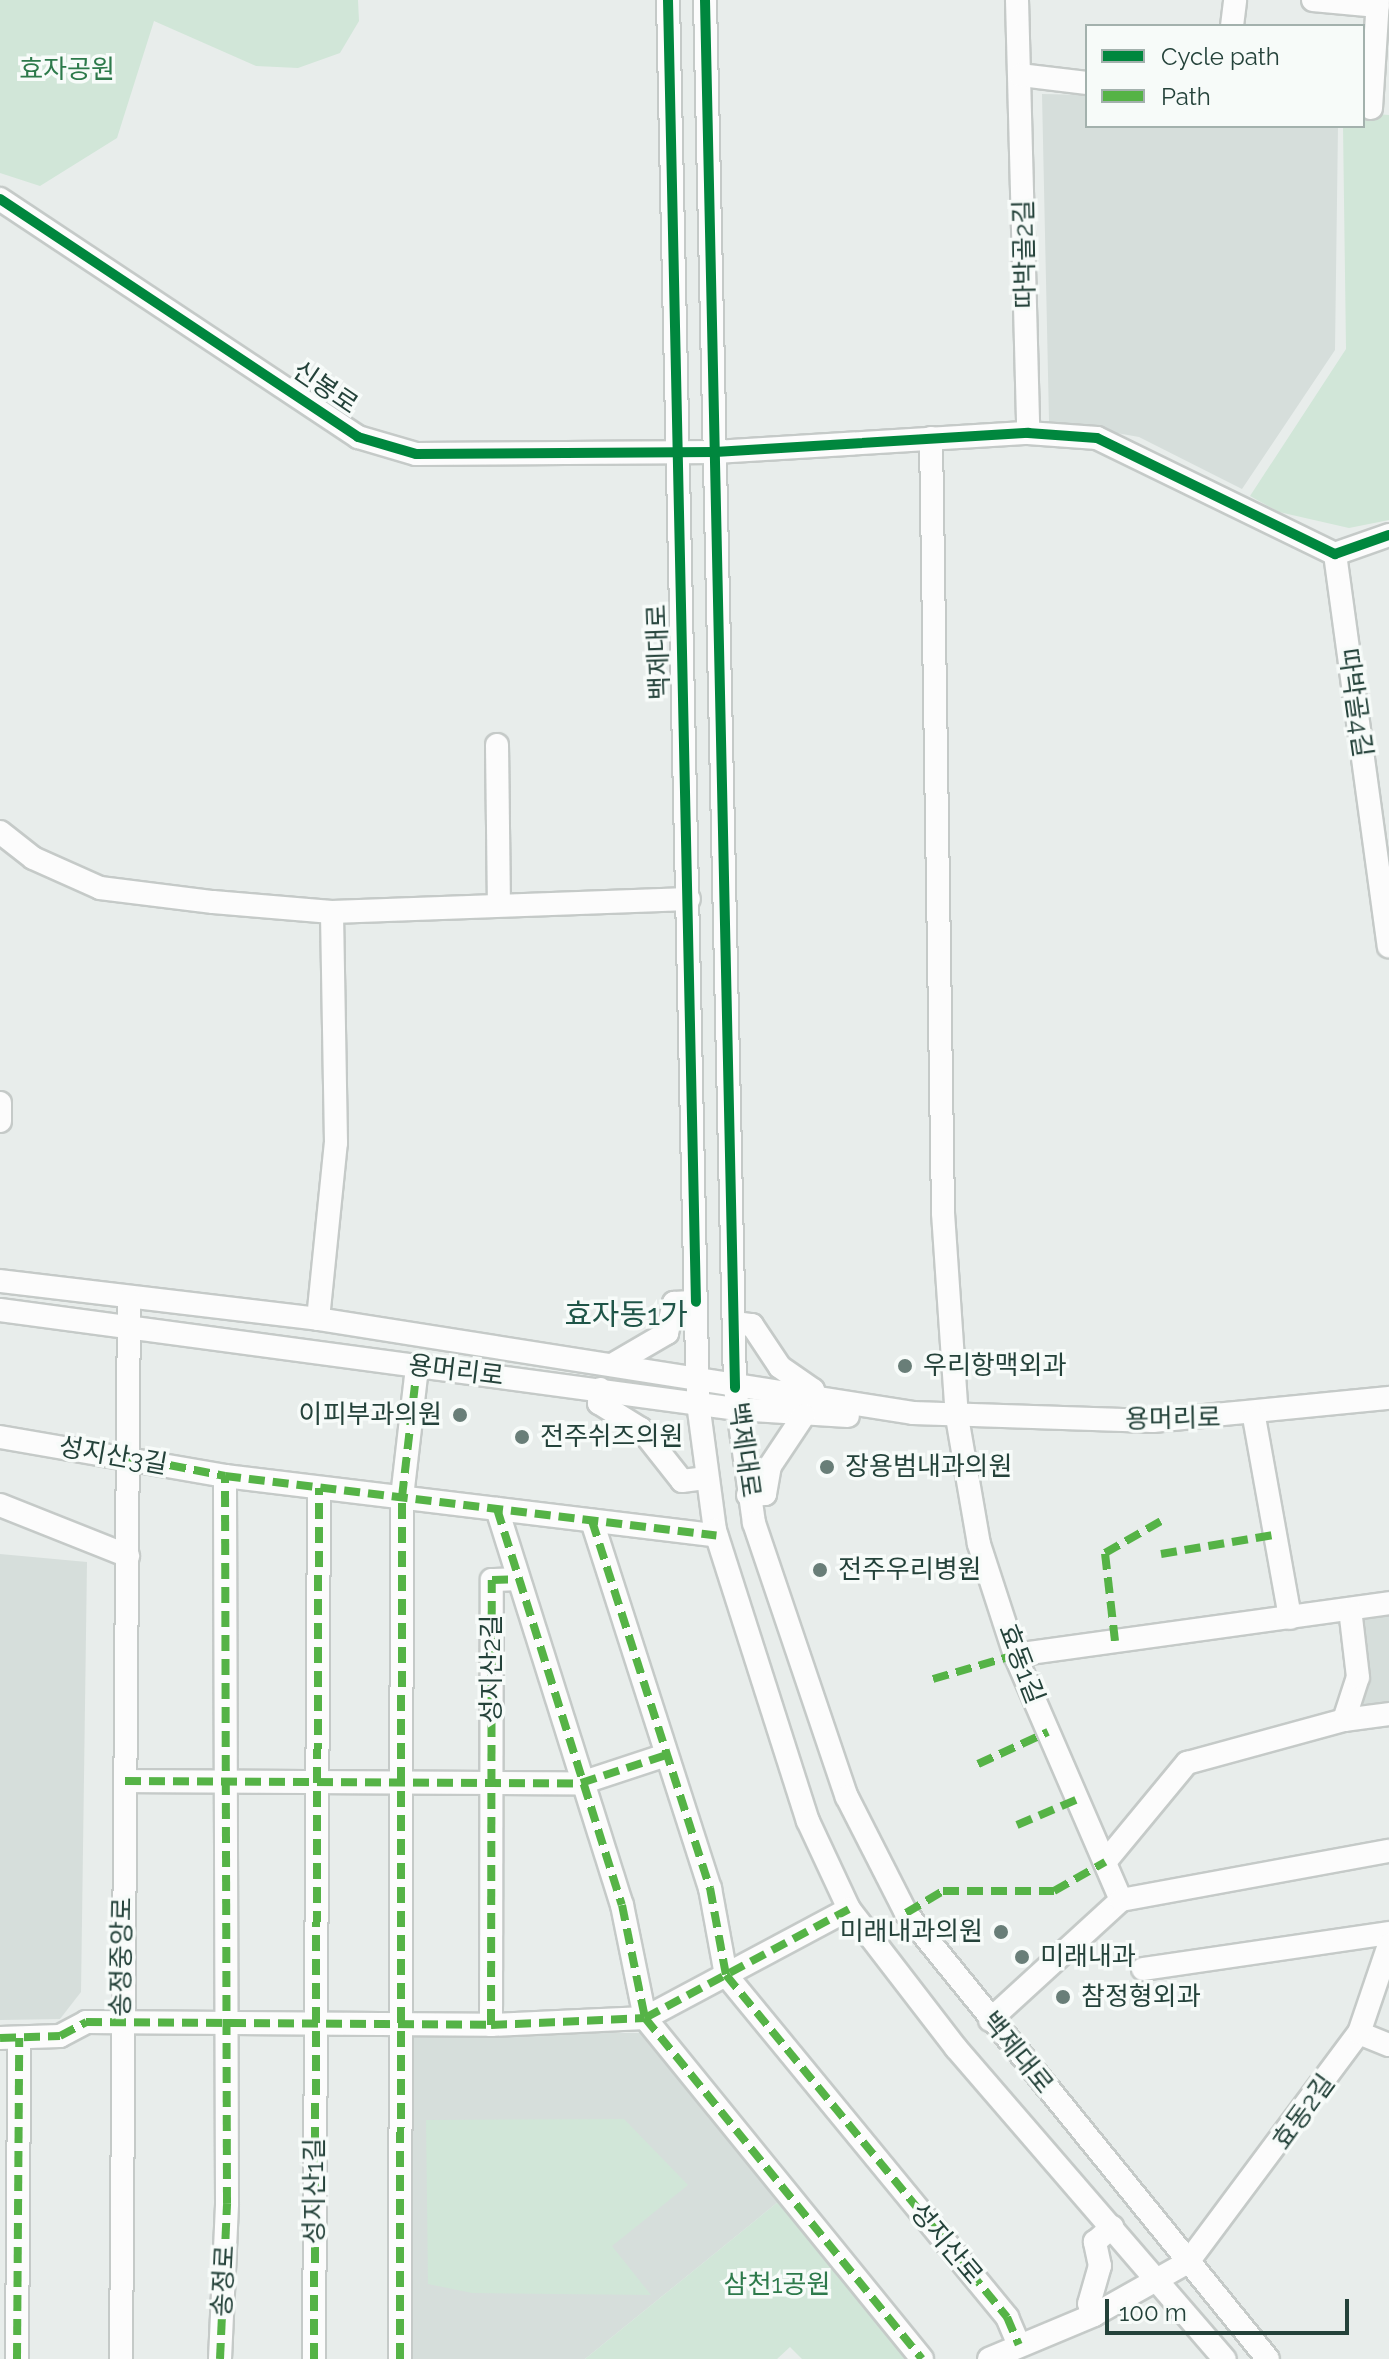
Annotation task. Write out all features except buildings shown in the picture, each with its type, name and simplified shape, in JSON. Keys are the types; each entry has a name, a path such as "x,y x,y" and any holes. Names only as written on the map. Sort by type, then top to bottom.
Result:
{"street":[{"name":"백제대로","path":"668,0 675,449 689,899 698,1394 716,1535 808,1821 849,1909 956,2048 1224,2359"},
{"name":"백제대로","path":"705,0 736,1399 748,1495 781,1617 865,1838 906,1913 1268,2359"},
{"name":"따박골2길","path":"1017,0 1028,433"},
{"path":"1232,24 1235,0"},
{"path":"1313,0 1378,3 1374,108"},
{"path":"1020,75 1085,83"},
{"name":"신봉로","path":"0,199 358,437 416,454 675,449 715,452 1028,433 1097,438 1335,554"},
{"path":"931,438 943,1213 957,1417"},
{"path":"1335,554 1389,535"},
{"name":"따박골4길","path":"1335,554 1382,851 1389,946"},
{"path":"497,745 499,902"},
{"path":"0,832 33,858 131,894 332,912 499,902 689,899"},
{"path":"318,1319 336,1143 332,912"},
{"path":"0,1103 0,1121"},
{"name":"용머리로","path":"0,1281 129,1299 318,1319 612,1365 698,1394"},
{"name":"송정중앙로","path":"121,2359 121,2021 128,1556 123,1456 129,1299"},
{"path":"612,1365 667,1333 674,1303 696,1302"},
{"name":"용머리로","path":"0,1310 600,1389 698,1394 808,1407 957,1417 1254,1417 1389,1398"},
{"path":"735,1323 752,1325 780,1367 813,1390 808,1407 770,1466 765,1494 748,1495"},
{"path":"400,2359 402,1497 417,1367"},
{"path":"600,1389 599,1403 641,1429 682,1481 707,1478"},
{"name":"효동1길","path":"957,1417 979,1544 1015,1655 1121,1900"},
{"path":"1254,1417 1290,1618"},
{"name":"성지산3길","path":"0,1437 225,1476 716,1535"},
{"path":"225,1476 227,2023"},
{"path":"317,1781 319,1488"},
{"path":"0,1505 128,1556"},
{"path":"497,1509 516,1579"},
{"path":"592,1521 710,1888 726,1975"},
{"name":"성지산2길","path":"491,2025 492,1580 516,1579 622,1905 645,2018"},
{"path":"1015,1655 1389,1603"},
{"path":"1344,1720 1358,1677 1350,1609"},
{"path":"1105,1862 1187,1763 1344,1720 1389,1714"},
{"path":"125,1781 581,1783 666,1755"},
{"name":"성지산1길","path":"314,2359 317,1781"},
{"path":"990,2020 1121,1900 1389,1851"},
{"path":"17,2359 10,2038 121,2021 491,2025 645,2018 849,1909"},
{"path":"1143,1969 1389,1933"},
{"name":"효동2길","path":"1188,2262 1359,2033 1389,1945"},
{"name":"성지산로","path":"726,1975 1007,2317 1019,2345"},
{"path":"645,2018 795,2196 922,2359"},
{"name":"송정로","path":"220,2359 227,2203 227,2023"},
{"path":"1359,2033 1389,2045"},
{"path":"1094,2315 1089,2304 1100,2266 1095,2242 1112,2227"},
{"path":"989,2359 1094,2315 1160,2282 1188,2262"}],"shaded area":[{"path":"1042,94 1085,95 1085,128 1338,128 1335,350 1242,489 1139,437 1049,421"},
{"path":"0,1554 87,1562 81,1992 60,2019 0,2020"},
{"path":"1389,1606 1389,1708 1356,1715 1353,1611"},
{"path":"414,2032 641,2033 783,2198 585,2359 411,2359"}],"green space":[{"name":"효자공원","path":"0,0 358,0 359,21 340,53 298,68 256,66 154,21 117,138 40,186 0,173"},
{"path":"1365,113 1389,115 1389,520 1349,528 1279,512 1250,496 1346,349 1343,128 1365,128"},
{"path":"624,2119 688,2185 612,2246 651,2295 472,2293 428,2284 426,2120"},
{"name":"삼천1공원","path":"783,2198 914,2359 802,2359 790,2347 777,2359 585,2359"}],"marked path":[{"path":"400,2359 402,1497 417,1367"},
{"path":"123,1456 225,1476 716,1535"},
{"path":"220,2359 227,2203 225,1476"},
{"path":"314,2359 319,1488"},
{"path":"497,1509 622,1905 645,2018 922,2359"},
{"path":"592,1521 710,1888 726,1975 1007,2317 1019,2345"},
{"path":"1115,1641 1105,1553 1161,1521"},
{"path":"1161,1554 1273,1535"},
{"path":"491,2025 492,1580 516,1579"},
{"path":"933,1679 1015,1655"},
{"path":"978,1764 1048,1732"},
{"path":"125,1781 581,1783 666,1755"},
{"path":"1017,1825 1078,1799"},
{"path":"906,1913 943,1891 1054,1891 1105,1862"},
{"path":"0,2038 60,2036 86,2022 491,2025 645,2018 849,1909"},
{"path":"17,2359 19,2038"}],"cycle path":[{"path":"668,0 696,1302"},
{"path":"705,0 735,1388"},
{"path":"0,199 358,437 416,454 715,452 1028,433 1097,438 1335,554 1389,535"}],"place":[{"name":"우리항맥외과","path":"905,1366"},
{"name":"이피부과의원","path":"460,1415"},
{"name":"전주쉬즈의원","path":"522,1437"},
{"name":"장용범내과의원","path":"827,1467"},
{"name":"전주우리병원","path":"820,1570"},
{"name":"미래내과의원","path":"1001,1932"},
{"name":"미래내과","path":"1022,1957"},
{"name":"참정형외과","path":"1063,1997"}],"district":[{"name":"효자동1가","path":"626,1315"}]}
